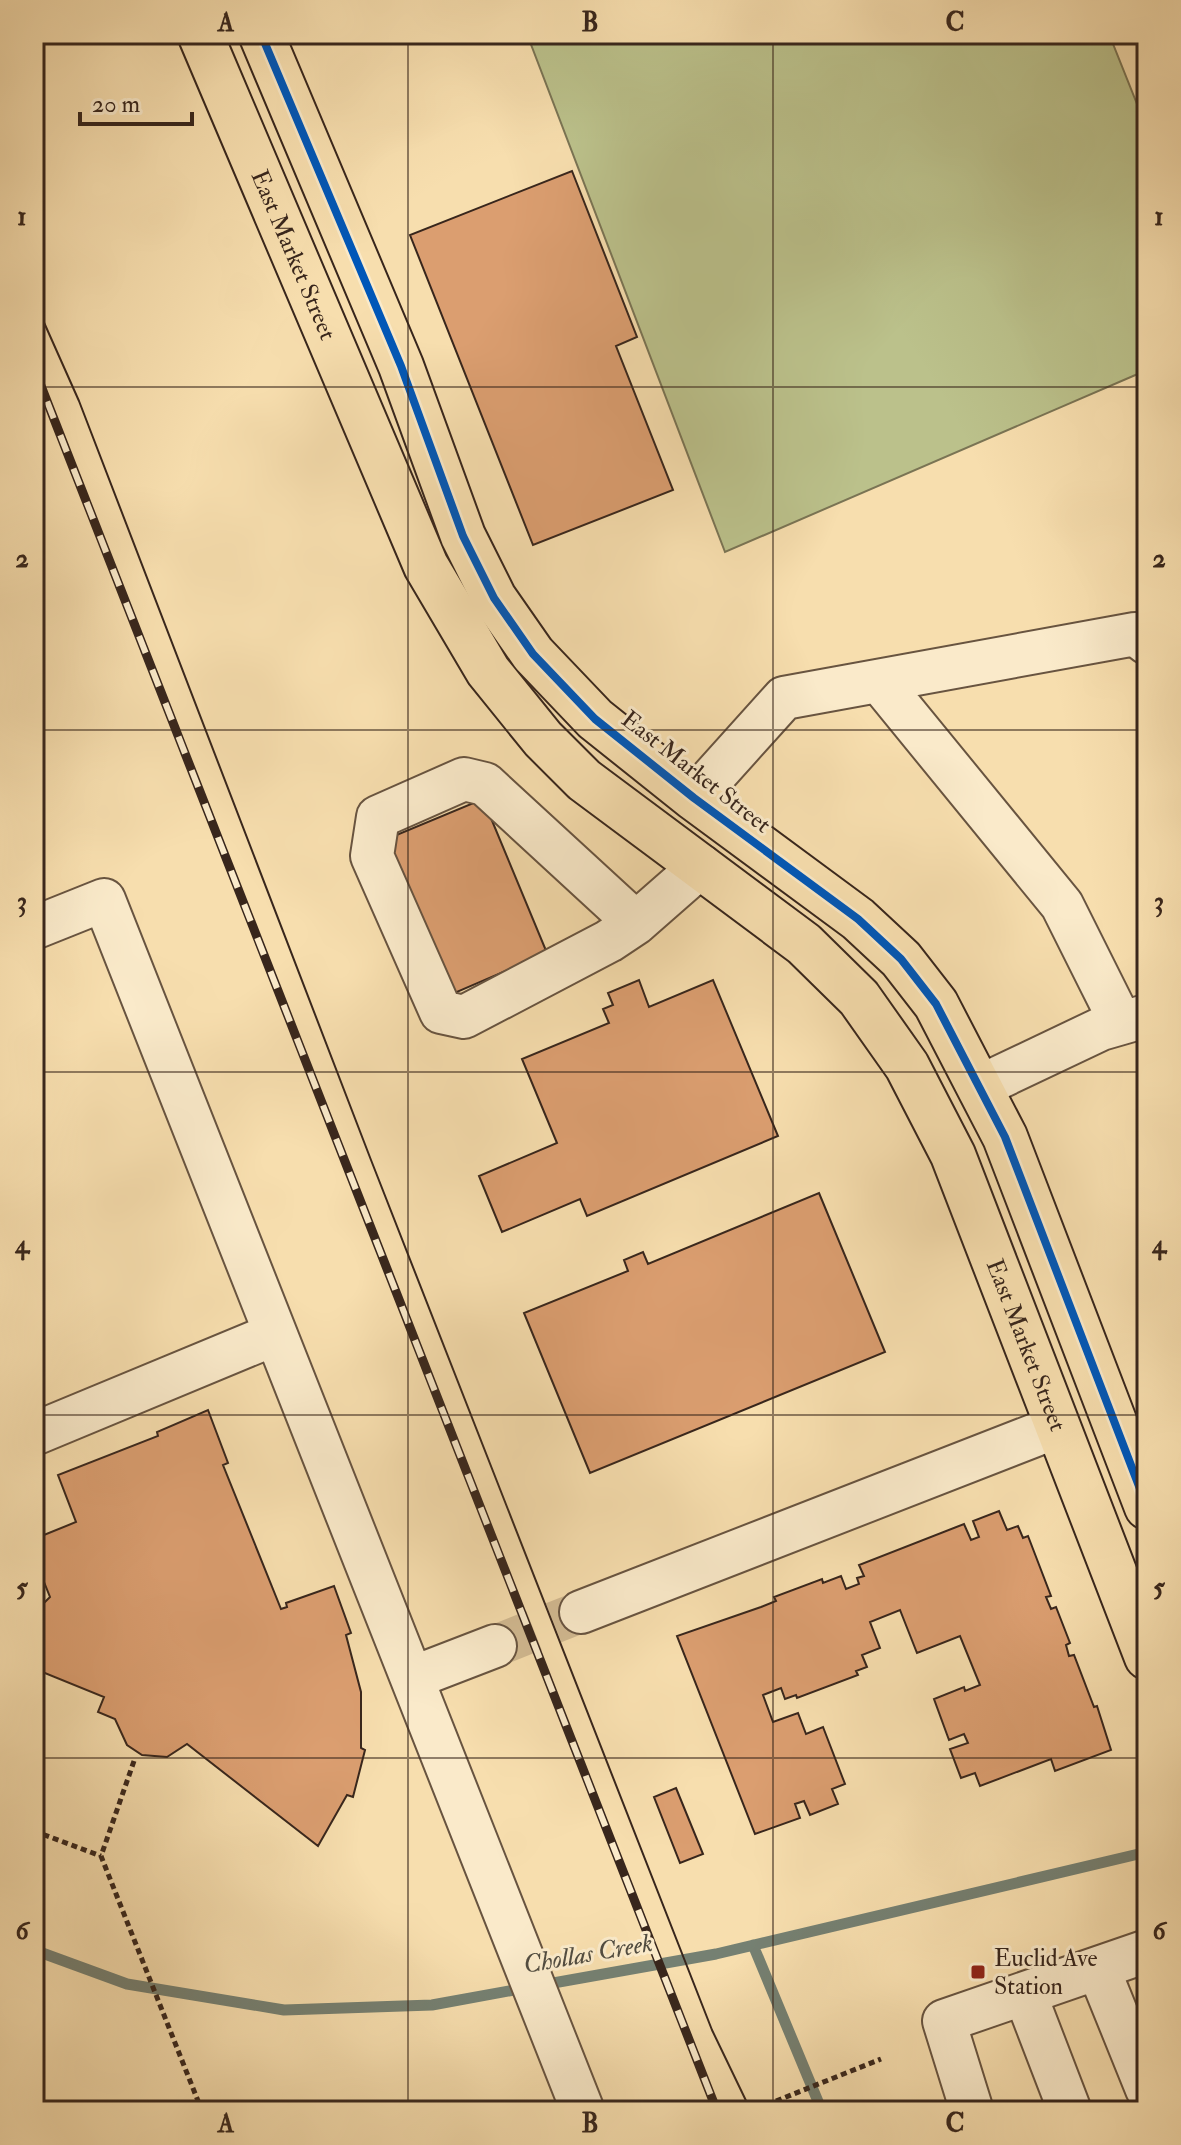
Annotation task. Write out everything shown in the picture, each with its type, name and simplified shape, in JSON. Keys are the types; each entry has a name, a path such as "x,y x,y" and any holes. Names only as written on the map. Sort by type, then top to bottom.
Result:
{"main road":[{"name":"East Market Street","path":"200,34 426,566 488,671 543,739 584,780 804,944 848,987 907,1066 953,1155 1147,1657"},
{"name":"East Market Street","path":"261,34 401,366 463,536 494,598 533,654 595,719 694,798 858,919 901,959 936,1004 1005,1137 1147,1507"},
{"path":"1056,1427 1109,1406"}],"lane":[{"path":"694,798 784,698 1135,634 1147,643"},
{"path":"879,681 1062,905 1134,1020 1101,1029 981,1086"},
{"path":"636,923 485,784 464,779 378,817 372,856 441,1012 464,1017 609,941 636,923 701,866"},
{"path":"34,928 104,900 581,2106"},
{"path":"34,1434 275,1334"},
{"path":"581,1612 1056,1427"},
{"path":"412,1678 495,1646"},
{"path":"972,2111 944,2021 1147,1951"},
{"path":"1098,1968 1147,2089"},
{"path":"1025,1994 1070,2111"}],"path":[{"path":"134,1761 101,1856 202,2111"},
{"path":"34,1831 101,1856"},
{"path":"776,2101 881,2059"}],"green space":[{"path":"527,34 1109,34 1147,129 1147,370 725,552"}],"building":[{"path":"572,171 637,337 616,346 673,490 533,545 410,235"},
{"path":"483,799 547,953 443,998 382,841"},
{"path":"639,980 649,1007 713,980 778,1136 587,1216 580,1199 502,1232 479,1176 557,1143 522,1059 609,1023 603,1009 613,1005 608,993"},
{"path":"819,1193 885,1352 590,1473 524,1313 628,1271 624,1260 643,1252 648,1264"},
{"path":"208,1410 228,1463 223,1465 281,1609 287,1607 286,1603 334,1586 351,1633 346,1635 361,1692 361,1748 365,1750 353,1797 347,1795 318,1846 187,1744 167,1757 142,1755 127,1745 115,1719 98,1712 104,1697 40,1671 37,1676 34,1675 34,1613 50,1597 34,1557 34,1539 76,1522 58,1475 158,1436 157,1432"},
{"path":"999,1511 1007,1530 1018,1526 1023,1538 1028,1536 1051,1596 1046,1597 1051,1609 1056,1607 1070,1643 1066,1645 1069,1656 1074,1655 1094,1707 1097,1706 1111,1750 1055,1771 1051,1759 980,1786 975,1773 961,1778 950,1749 968,1743 964,1734 949,1740 934,1699 964,1687 965,1691 980,1685 960,1636 917,1653 900,1610 870,1622 880,1648 862,1655 867,1667 856,1671 858,1675 797,1698 796,1695 785,1699 781,1688 763,1695 773,1722 798,1713 806,1734 823,1727 845,1784 832,1789 838,1804 810,1815 804,1801 795,1804 800,1818 755,1834 677,1636 761,1607 776,1601 774,1597 822,1579 823,1583 841,1576 846,1589 859,1584 857,1578 864,1576 859,1565 964,1524 971,1540 979,1537 973,1521"},
{"path":"676,1788 703,1854 680,1863 654,1797"}],"waterway":[{"name":"Chollas Creek","path":"542,1985 716,1954 1147,1852"},
{"path":"753,1945 822,2111"},
{"name":"Chollas Creek","path":"34,1950 127,1984 284,2010 432,2005 525,1988"}],"tunnel":[{"path":"495,1646 581,1612"}],"tram line":[{"path":"34,300 79,401 371,1160 712,2030 751,2111"}],"railway":[{"path":"34,368 717,2111"}],"cycle path":[{"path":"261,34 401,366 463,536 494,598 533,654 595,719 694,798 858,919 901,959 936,1004 1005,1137 1147,1507"}],"place":[{"name":"Euclid Ave Station","path":"978,1972"}]}
